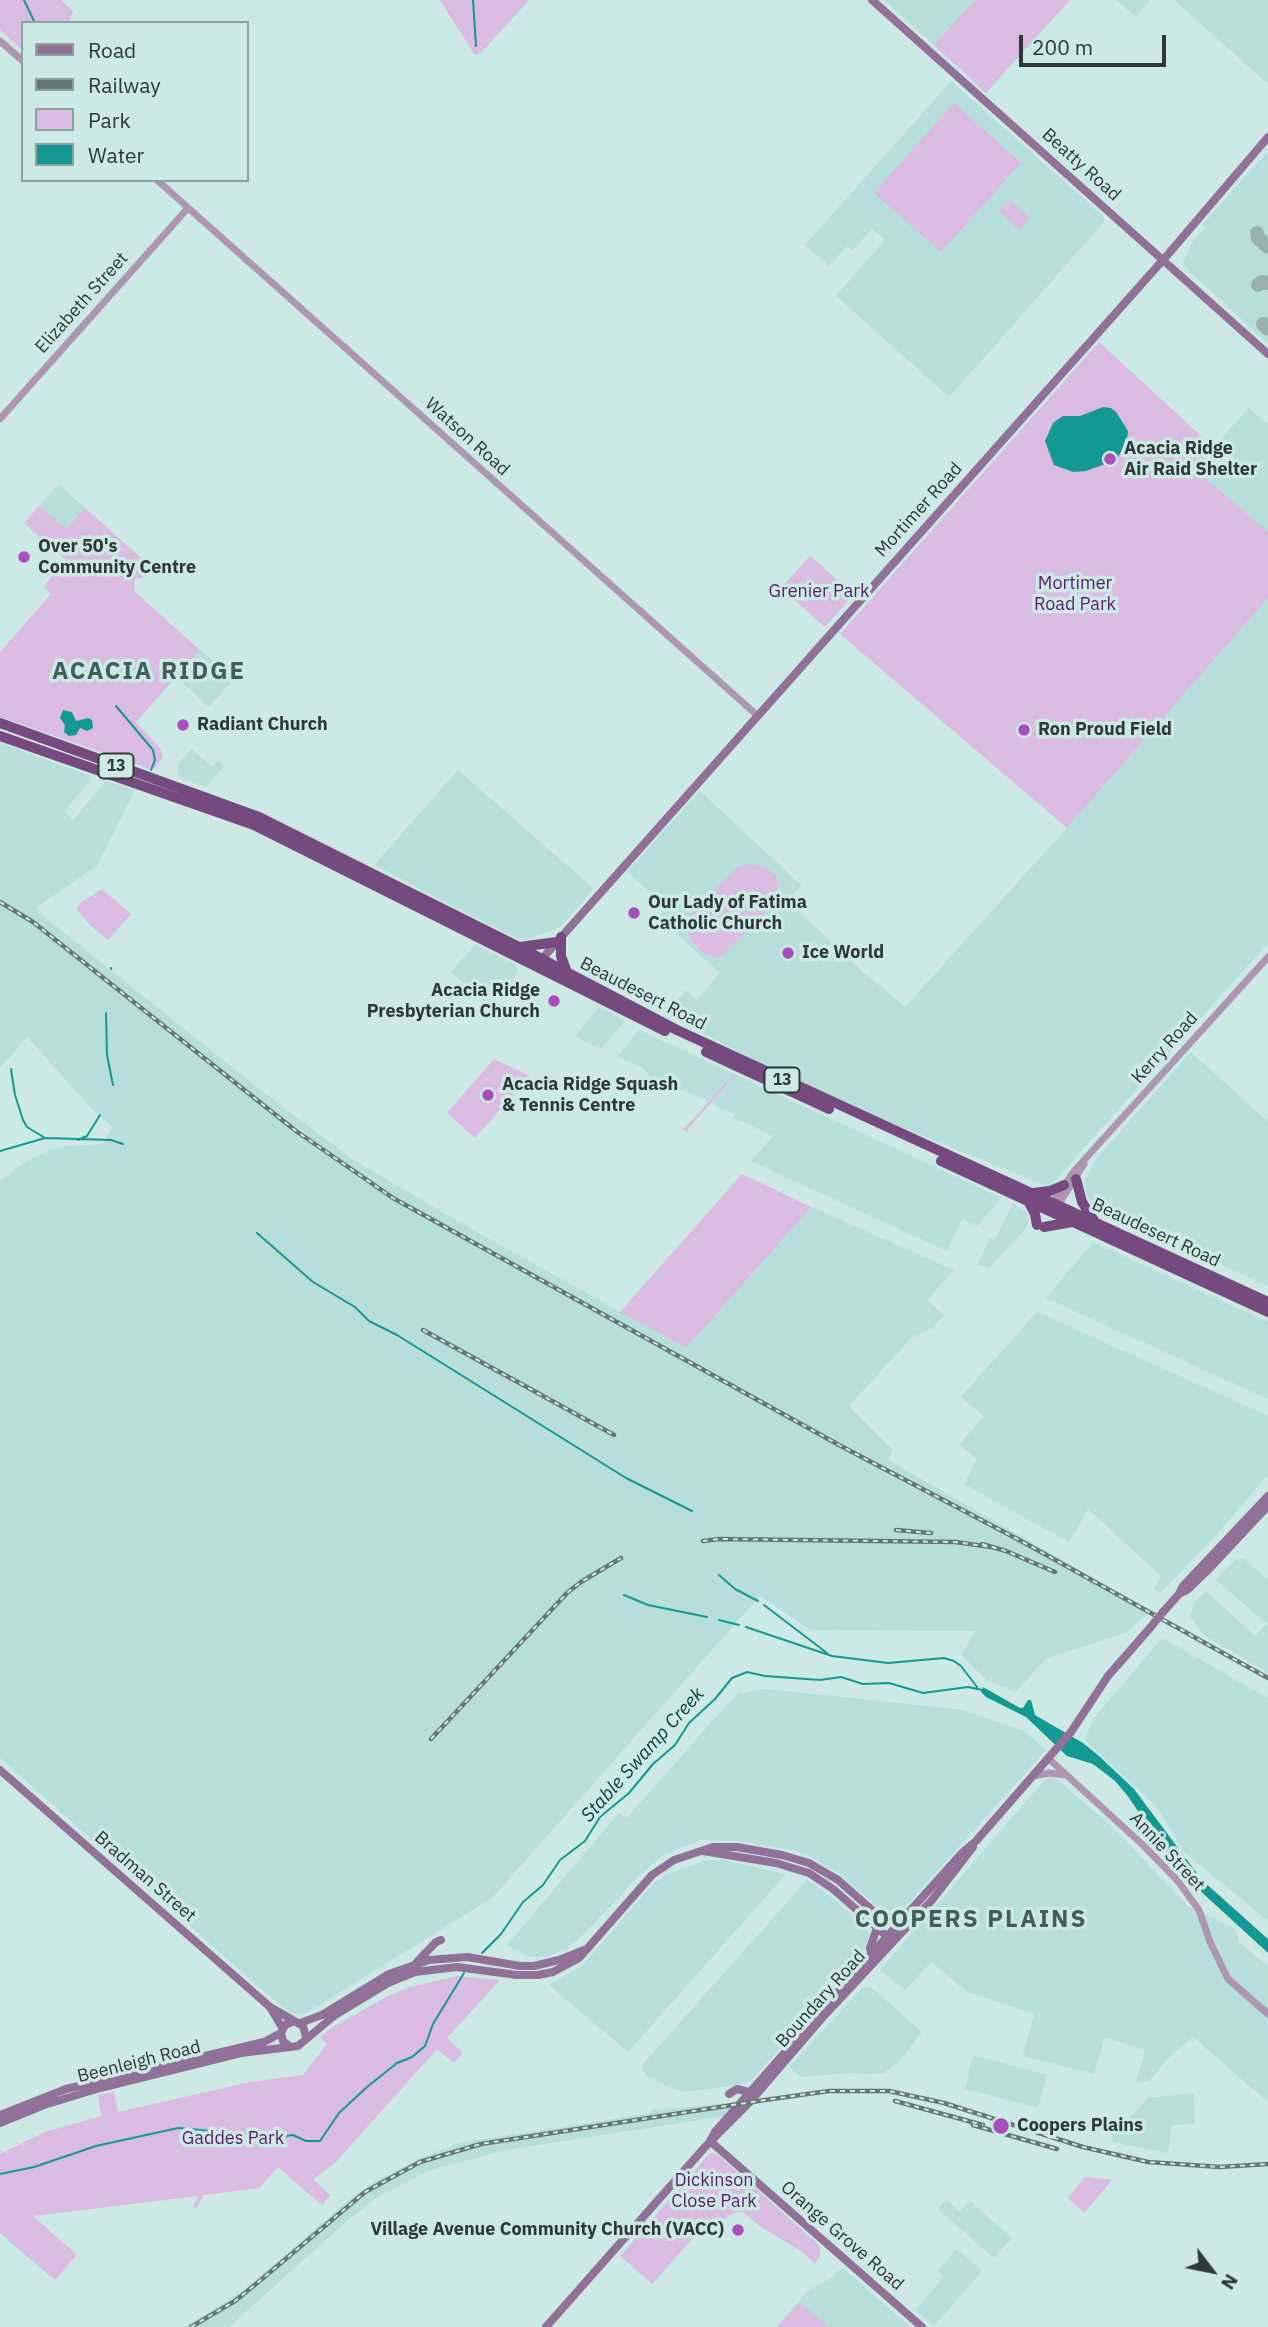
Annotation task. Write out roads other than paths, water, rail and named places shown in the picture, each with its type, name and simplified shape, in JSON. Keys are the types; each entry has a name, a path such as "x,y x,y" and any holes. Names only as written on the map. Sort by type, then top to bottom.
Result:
{"highway":[{"name":"Beaudesert Road","path":"0,723 259,817 519,947 539,963 567,972 677,1030 1053,1208 1095,1222 1268,1302"},
{"name":"Beaudesert Road","path":"0,736 254,825 539,963 729,1063 1030,1197"},
{"path":"519,947 559,940 567,972"},
{"path":"1076,1179 1082,1202 1095,1222"},
{"path":"1064,1185 1030,1197 1040,1226 1073,1222"},
{"name":"Beaudesert Road","path":"1053,1208 1073,1222 1268,1311"}],"main road":[{"name":"Beatty Road","path":"872,0 1268,354"},
{"name":"Mortimer Road","path":"539,963 1163,260 1268,137"},
{"name":"Boundary Road","path":"546,2327 871,1954 944,1887 976,1842 1071,1732 1108,1676 1183,1586 1268,1496"},
{"name":"Boundary Road","path":"1179,1594 1204,1574 1268,1506"},
{"name":"Bradman Street","path":"0,1770 270,2007 296,2022"},
{"name":"Boundary Road","path":"710,2141 719,2136 750,2102 892,1937 902,1920 962,1853 976,1842"},
{"path":"538,1970 458,1957 435,1958 389,1974 322,2015 296,2022 282,2031 283,2041 289,2046 298,2046 335,2015 380,1987 415,1972 457,1966 517,1975 566,1966 579,1958 652,1875 674,1860 713,1847 737,1847 791,1857 877,1928 892,1937"},
{"path":"806,1867 838,1880 885,1919 902,1920"},
{"path":"871,1909 876,1920 892,1937"},
{"path":"871,1954 870,1948 877,1928"},
{"path":"416,1964 440,1940"},
{"name":"Bradman Street","path":"270,2007 282,2031"},
{"path":"296,2022 306,2029 306,2037"},
{"name":"Beenleigh Road","path":"0,2115 66,2090 264,2042 282,2031"},
{"name":"Beenleigh Road","path":"0,2123 44,2105 100,2088 241,2053 283,2049 289,2046"},
{"path":"729,2094 737,2089 750,2092"},
{"name":"Orange Grove Road","path":"710,2141 922,2327"}],"street":[{"path":"0,41 21,59"},
{"name":"Watson Road","path":"159,182 758,716"},
{"name":"Elizabeth Street","path":"0,419 188,208"},
{"name":"Kerry Road","path":"1053,1208 1064,1185 1268,957"},
{"name":"Kerry Road","path":"1053,1208 1076,1179 1086,1160"},
{"name":"Annie Street","path":"1048,1758 1177,1880 1199,1910 1210,1942 1228,1979 1268,2014"},
{"path":"1033,1776 1049,1773 1066,1775"}],"water":[{"path":"1103,407 1116,412 1128,431 1127,441 1118,457 1086,471 1073,472 1054,465 1045,441 1053,423 1063,416 1080,416"},
{"path":"63,710 72,712 76,721 88,718 92,720 93,728 87,731 80,728 76,735 69,736 64,732 65,725 60,718"},
{"path":"983,1687 1020,1708 1031,1700 1035,1715 1083,1743 1099,1756 1134,1789 1202,1880 1268,1939 1268,1953 1196,1887 1164,1849 1115,1781 1093,1764 1067,1756 1026,1717 986,1697 981,1692"}],"waterway":[{"path":"24,0 34,21"},
{"path":"473,0 476,46"},
{"path":"116,706 153,750 155,760 151,770"},
{"path":"106,1013 107,1055 113,1085"},
{"path":"11,1069 23,1120 27,1127 45,1138"},
{"path":"78,1140 87,1136 100,1115"},
{"path":"0,1151 45,1138 111,1140 123,1144"},
{"path":"257,1233 313,1282 355,1307 369,1321 397,1335 626,1478 692,1511"},
{"path":"719,1575 735,1589 758,1601"},
{"path":"624,1595 648,1605 707,1617"},
{"path":"764,1605 827,1653"},
{"path":"719,1620 739,1625"},
{"path":"746,1627 832,1656 888,1663 944,1658 961,1666 977,1687"},
{"name":"Stable Swamp Creek","path":"482,1953 501,1934 523,1902 543,1885 560,1860 585,1841 600,1817 629,1793 653,1764 675,1745 689,1723 715,1699 732,1678 747,1672 820,1680 841,1677 863,1684 889,1683 923,1693 968,1687 982,1690"},
{"name":"Stable Swamp Creek","path":"0,2174 34,2167 96,2146 178,2128 277,2137 293,2135 306,2141 320,2141 339,2113 367,2087 397,2063 412,2057 425,2046 433,2024 464,1973"}],"railway":[{"path":"0,902 33,922 296,1131 393,1198 1268,1678"},
{"path":"423,1330 614,1435"},
{"path":"896,1530 931,1533"},
{"path":"703,1541 955,1542 991,1547"},
{"path":"982,1544 1055,1572"},
{"path":"431,1739 567,1593 621,1558"},
{"path":"191,2327 235,2301 365,2192 420,2162 481,2144 765,2100 829,2091 889,2091 944,2103 1083,2147 1148,2162 1220,2167 1268,2164"},
{"path":"895,2101 983,2125"},
{"path":"973,2125 1057,2149"}],"place":[{"name":"Acacia Ridge Air Raid Shelter","path":"1110,459"},
{"name":"Over 50's Community Centre","path":"24,557"},
{"name":"Radiant Church","path":"183,725"},
{"name":"Ron Proud Field","path":"1024,730"},
{"name":"Our Lady of Fatima Catholic Church","path":"634,913"},
{"name":"Ice World","path":"788,953"},
{"name":"Acacia Ridge Presbyterian Church","path":"554,1001"},
{"name":"Acacia Ridge Squash & Tennis Centre","path":"488,1095"},
{"name":"Coopers Plains","path":"1001,2126"},
{"name":"Village Avenue Community Church (VACC)","path":"738,2230"}],"district":[{"name":"ACACIA RIDGE","path":"149,672"},
{"name":"COOPERS PLAINS","path":"971,1920"}],"park label":[{"name":"Grenier Park","path":"819,592"},
{"name":"Mortimer Road Park","path":"1075,594"},
{"name":"Gaddes Park","path":"233,2139"},
{"name":"Dickinson Close Park","path":"714,2191"}]}
